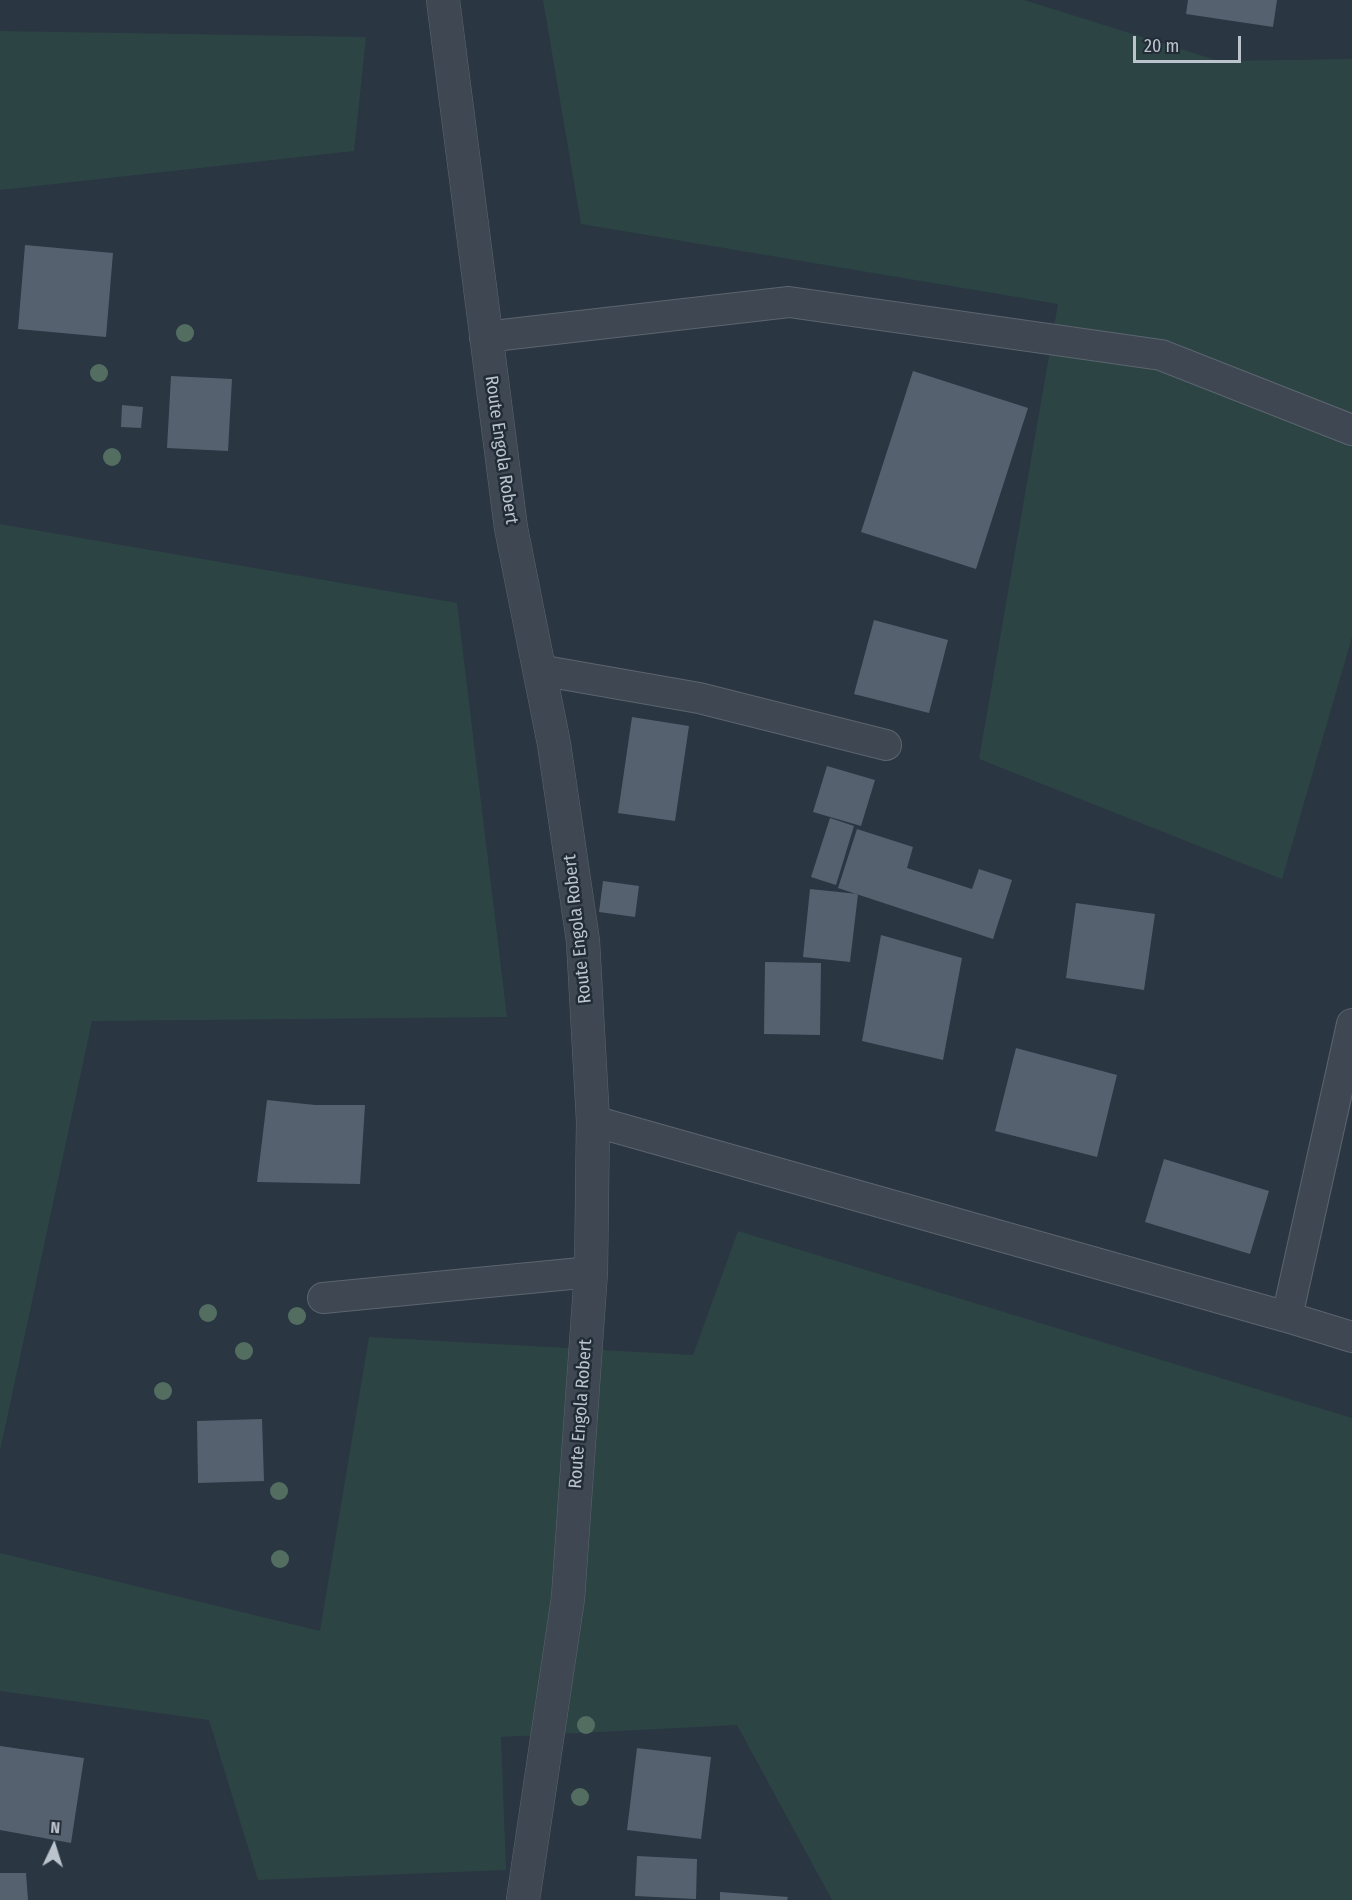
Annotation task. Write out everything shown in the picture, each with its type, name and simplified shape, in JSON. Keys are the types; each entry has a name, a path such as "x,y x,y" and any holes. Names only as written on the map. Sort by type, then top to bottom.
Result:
{"street":[{"name":"Route Engola Robert","path":"443,0 511,528 554,744 583,941 593,1121 591,1272 567,1598 523,1900"},
{"path":"485,337 789,302 1161,355 1352,430"},
{"path":"539,670 699,698 886,745"},
{"path":"1287,1317 1352,1024"},
{"path":"593,1121 1352,1337"},
{"path":"323,1298 591,1272"}],"green space":[{"path":"543,0 1024,0 1219,61 1352,59 1352,637 1282,879 979,759 1058,304 581,224"},
{"path":"0,31 366,37 354,151 0,190"},
{"path":"0,524 457,603 507,1017 92,1021 0,1451"},
{"path":"738,1231 1352,1418 1352,1900 832,1900 737,1725 501,1737 506,1870 258,1880 209,1720 0,1691 0,1553 320,1631 369,1337 693,1355"}],"building":[{"path":"1188,0 1277,0 1273,27 1186,14"},
{"path":"25,245 113,253 106,337 18,329"},
{"path":"913,371 1028,408 976,569 861,532"},
{"path":"171,376 232,379 228,451 167,448"},
{"path":"122,405 143,407 141,428 121,427"},
{"path":"874,620 948,640 929,713 854,694"},
{"path":"632,717 689,726 675,821 618,813"},
{"path":"827,766 875,780 861,826 813,812"},
{"path":"830,818 854,826 836,885 811,877"},
{"path":"857,829 913,847 907,868 972,889 979,869 1012,880 993,939 838,888"},
{"path":"603,881 639,886 635,917 599,912"},
{"path":"810,889 858,894 850,962 803,957"},
{"path":"1076,903 1155,914 1144,990 1066,978"},
{"path":"881,935 962,958 943,1060 862,1041"},
{"path":"765,962 821,963 820,1035 764,1034"},
{"path":"1016,1048 1117,1075 1097,1157 995,1131"},
{"path":"267,1100 315,1105 365,1105 360,1184 257,1182"},
{"path":"1164,1159 1269,1191 1250,1254 1145,1222"},
{"path":"262,1419 264,1481 198,1483 197,1421"},
{"path":"0,1746 84,1758 71,1843 0,1830"},
{"path":"637,1748 711,1757 701,1839 627,1830"},
{"path":"637,1856 697,1859 696,1899 635,1896"},
{"path":"0,1873 26,1873 28,1900 0,1900"},
{"path":"720,1892 788,1897 787,1900 720,1900"}]}
